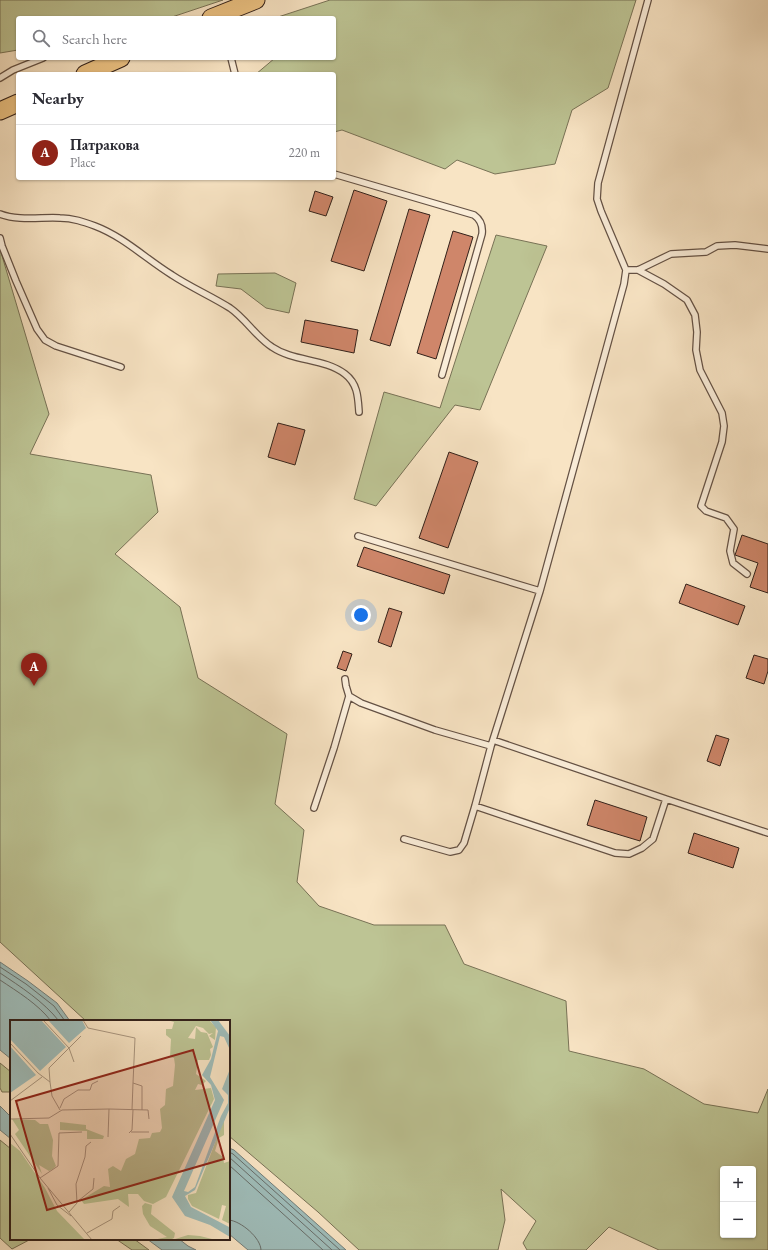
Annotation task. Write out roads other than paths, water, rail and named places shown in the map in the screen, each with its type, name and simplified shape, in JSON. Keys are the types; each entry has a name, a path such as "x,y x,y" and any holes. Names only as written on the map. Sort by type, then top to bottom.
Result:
{"main road":[{"path":"220,16 256,0"},
{"path":"90,72 116,60"},
{"path":"0,111 16,104"}],"lane":[{"path":"404,839 450,852 459,850 464,843 491,746 540,591 624,284 626,270 601,212 597,199 598,183 648,0"},
{"path":"0,78 13,70 38,60"},
{"path":"231,60 234,72"},
{"path":"336,175 474,215 479,218 482,234 442,375"},
{"path":"0,214 19,217 71,218 112,234 173,276 230,308 272,347 287,355 331,366 346,374 355,384 358,394 359,412"},
{"path":"0,238 4,253 24,302 37,329 45,340 56,346 122,367"},
{"path":"626,270 638,270 671,254 706,252 717,246 735,245 768,249"},
{"path":"638,270 664,284 687,300 695,315 697,332 696,350 700,370 722,413 724,426 722,442 701,506 706,511 726,518 734,529 730,551 733,563 747,574"},
{"path":"358,536 540,591"},
{"path":"314,808 334,748 348,696 345,679"},
{"path":"348,696 361,703 435,730 491,746"},
{"path":"493,740 768,833"},
{"path":"475,806 615,853 628,854 642,848 654,839 666,798"}],"water":[{"path":"0,962 57,1003 69,1020 10,1020 10,1058 0,1050"},
{"path":"0,1106 10,1116 10,1138 0,1130"},
{"path":"230,1148 234,1150 346,1250 248,1250 230,1235"},
{"path":"148,1240 180,1240 196,1250 162,1250"}],"place":[{"name":"Патракова","path":"34,686"}]}
